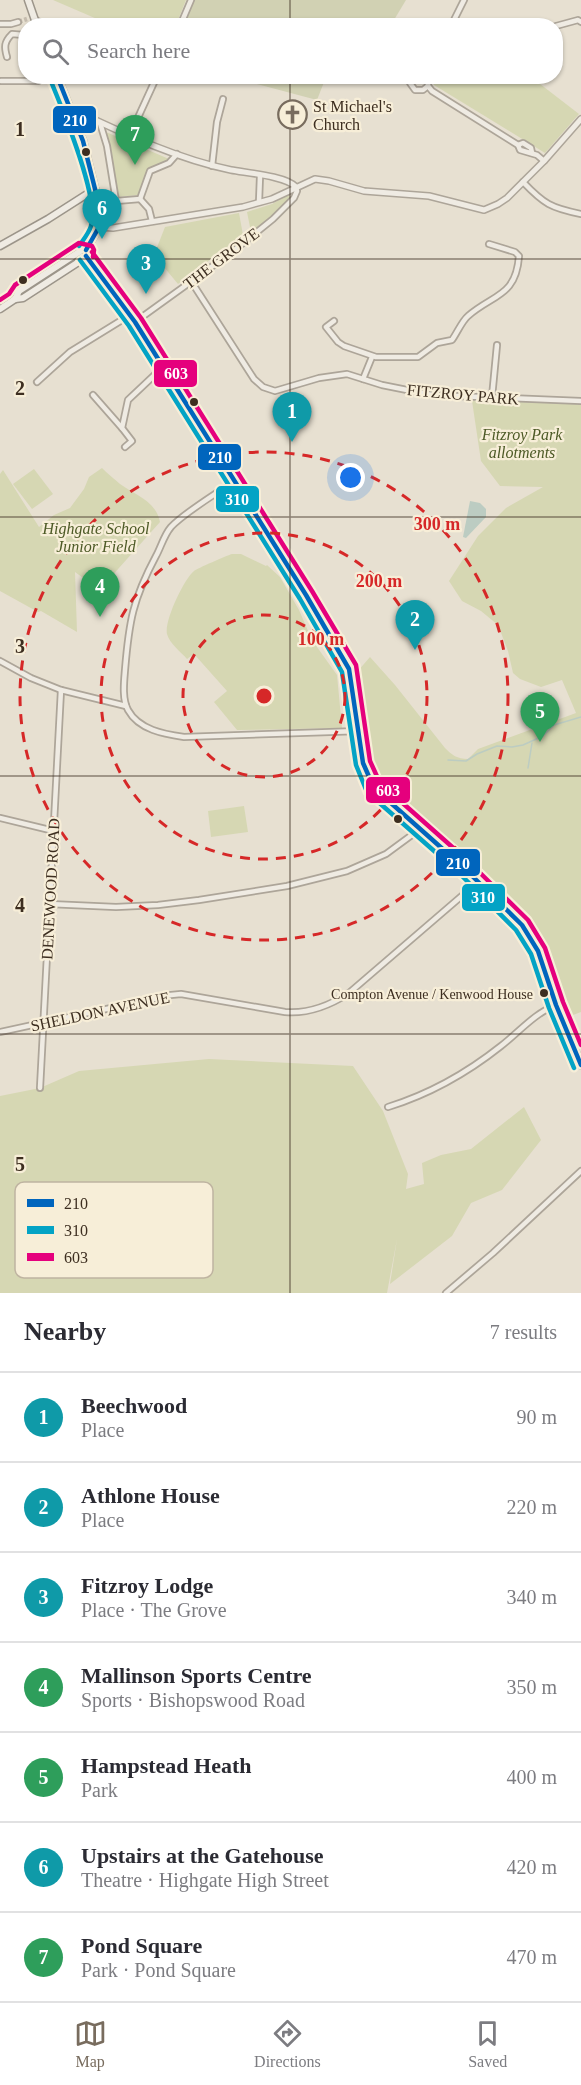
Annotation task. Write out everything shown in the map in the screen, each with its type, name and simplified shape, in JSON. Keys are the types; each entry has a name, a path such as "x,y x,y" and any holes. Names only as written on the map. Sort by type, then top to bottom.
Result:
{"main road":[{"path":"28,0 32,18"},
{"path":"0,309 15,298 23,298 77,263 99,227 95,189 87,155 77,122 61,84"},
{"path":"0,246 95,189"},
{"path":"84,254 135,322 306,595 348,669 360,731 363,763 374,788 478,882 522,926 538,951 556,1005 581,1065"}],"street":[{"path":"183,18 191,0"},
{"path":"455,18 464,0"},
{"path":"563,24 578,20 581,22"},
{"path":"0,24 18,22"},
{"path":"7,57 4,47 6,42 12,34 18,34"},
{"path":"1,81 18,81"},
{"path":"130,135 153,84"},
{"path":"411,84 415,90 428,86 432,91 518,145 520,150 526,154 532,153 544,162"},
{"path":"212,166 217,122 223,99"},
{"path":"73,112 76,111 100,123 212,166 260,176 279,177 296,186"},
{"path":"77,122 93,119"},
{"path":"99,227 112,228 243,207 272,199 315,179 364,190 429,196 484,210 504,200 544,162 581,119"},
{"path":"100,123 108,146 116,201 109,222"},
{"path":"140,199 150,171 169,163 177,154"},
{"path":"259,202 260,176"},
{"path":"523,182 545,204 581,214"},
{"name":"THE GROVE","path":"135,322 248,238 294,198 297,191 296,186"},
{"path":"116,201 140,199"},
{"path":"140,199 149,209 152,221"},
{"path":"334,321 326,327 338,342 372,357 418,357 437,343 452,340 466,317 504,293 515,275 519,256 515,252 489,244"},
{"name":"FITZROY PARK","path":"191,281 254,379 263,387 275,391 334,375 347,374 382,385 432,395 581,401"},
{"path":"37,381 70,352 130,315"},
{"path":"492,397 497,345"},
{"path":"363,379 372,357"},
{"path":"122,428 128,400 163,367"},
{"path":"93,394 132,441 125,447"},
{"path":"234,481 171,528 142,580 134,605 128,637 124,683 126,706 132,717 146,727 184,737 360,731"},
{"path":"0,661 31,678 61,690 126,706"},
{"name":"DENEWOOD ROAD","path":"40,1088 61,690"},
{"path":"0,818 54,831"},
{"path":"49,904 116,907 158,905 287,886 347,871 386,854 420,829"},
{"name":"SHELDON AVENUE","path":"0,1032 181,994 285,1012 315,1010 349,993 478,882"},
{"path":"388,1107 417,1097 457,1077 501,1046 544,1010 556,1005"},
{"path":"446,1293 493,1253 581,1171"}],"green space":[{"path":"53,0 186,0 179,18 95,18"},
{"path":"192,0 406,0 395,18 185,18"},
{"path":"257,84 323,84 317,100"},
{"path":"540,84 579,114 545,153 434,85"},
{"path":"106,132 169,159 148,170 140,195 117,197"},
{"path":"291,193 280,209 251,232 247,212 272,204"},
{"path":"239,213 243,235 178,284 154,255 165,227"},
{"name":"Fitzroy Park allotments","path":"492,397 581,401 581,1012 573,1015 565,1007 543,947 509,900 462,853 404,804 381,781 376,771 367,735 360,678 357,672 370,657 445,748 452,755 461,758 468,759 478,749 576,713 562,680 541,687 520,679 513,673 498,625 481,611 462,601 449,581 478,536 506,508 543,487 500,486 481,461 472,401"},
{"name":"Highgate School Junior Field","path":"102,468 120,484 150,504 160,522 102,587 94,586 75,572 77,632 0,591 0,474 3,470 39,527 54,515 70,508 84,489 89,477"},
{"path":"34,469 53,494 32,509 13,484"},
{"path":"232,554 241,554 267,565 280,577 299,610 312,640 337,675 342,728 237,730 214,702 227,691 194,654 187,659 170,641 167,634 169,620 185,582 194,571"},
{"path":"244,806 248,832 211,837 208,811"},
{"path":"209,1059 353,1066 383,1111 408,1174 406,1189 424,1184 422,1163 441,1155 471,1149 524,1107 541,1140 502,1190 471,1203 452,1236 390,1284 397,1239 387,1293 0,1293 0,1096 40,1088 79,1071"}],"shaded area":[{"path":"470,501 480,503 486,509 486,517 466,538 463,537"}],"waterway":[{"path":"448,760 466,761 497,746 523,745 543,736 554,725 581,717"},
{"path":"528,768 532,743"}],"transit line":[{"name":"310","path":"52,84 78,153 90,195 91,226 79,246"},
{"name":"210","path":"60,84 83,141 98,201 99,227 86,250"},
{"name":"603","path":"0,300 9,294 15,285 79,243 92,246 93,257"},
{"name":"603","path":"92,252 141,318 356,665 370,761 380,783 468,861 528,920 545,948 563,1002 581,1045"},
{"name":"210","path":"86,256 135,322 306,595 349,669 363,763 374,788 463,867 522,925 538,951 556,1005 581,1065"},
{"name":"310","path":"80,260 129,326 300,599 342,672 356,765 367,792 458,872 516,930 531,954 549,1008 574,1068"}],"place":[{"name":"St Michael's Church","path":"292,115"},
{"name":"Pond Square","path":"135,165"},
{"name":"Upstairs at the Gatehouse","path":"102,239"},
{"name":"Fitzroy Lodge","path":"146,294"},
{"name":"Beechwood","path":"292,442"},
{"name":"Mallinson Sports Centre","path":"100,617"},
{"name":"Athlone House","path":"415,650"},
{"name":"Hampstead Heath","path":"540,742"},
{"name":"Compton Avenue / Kenwood House","path":"544,993"}]}
